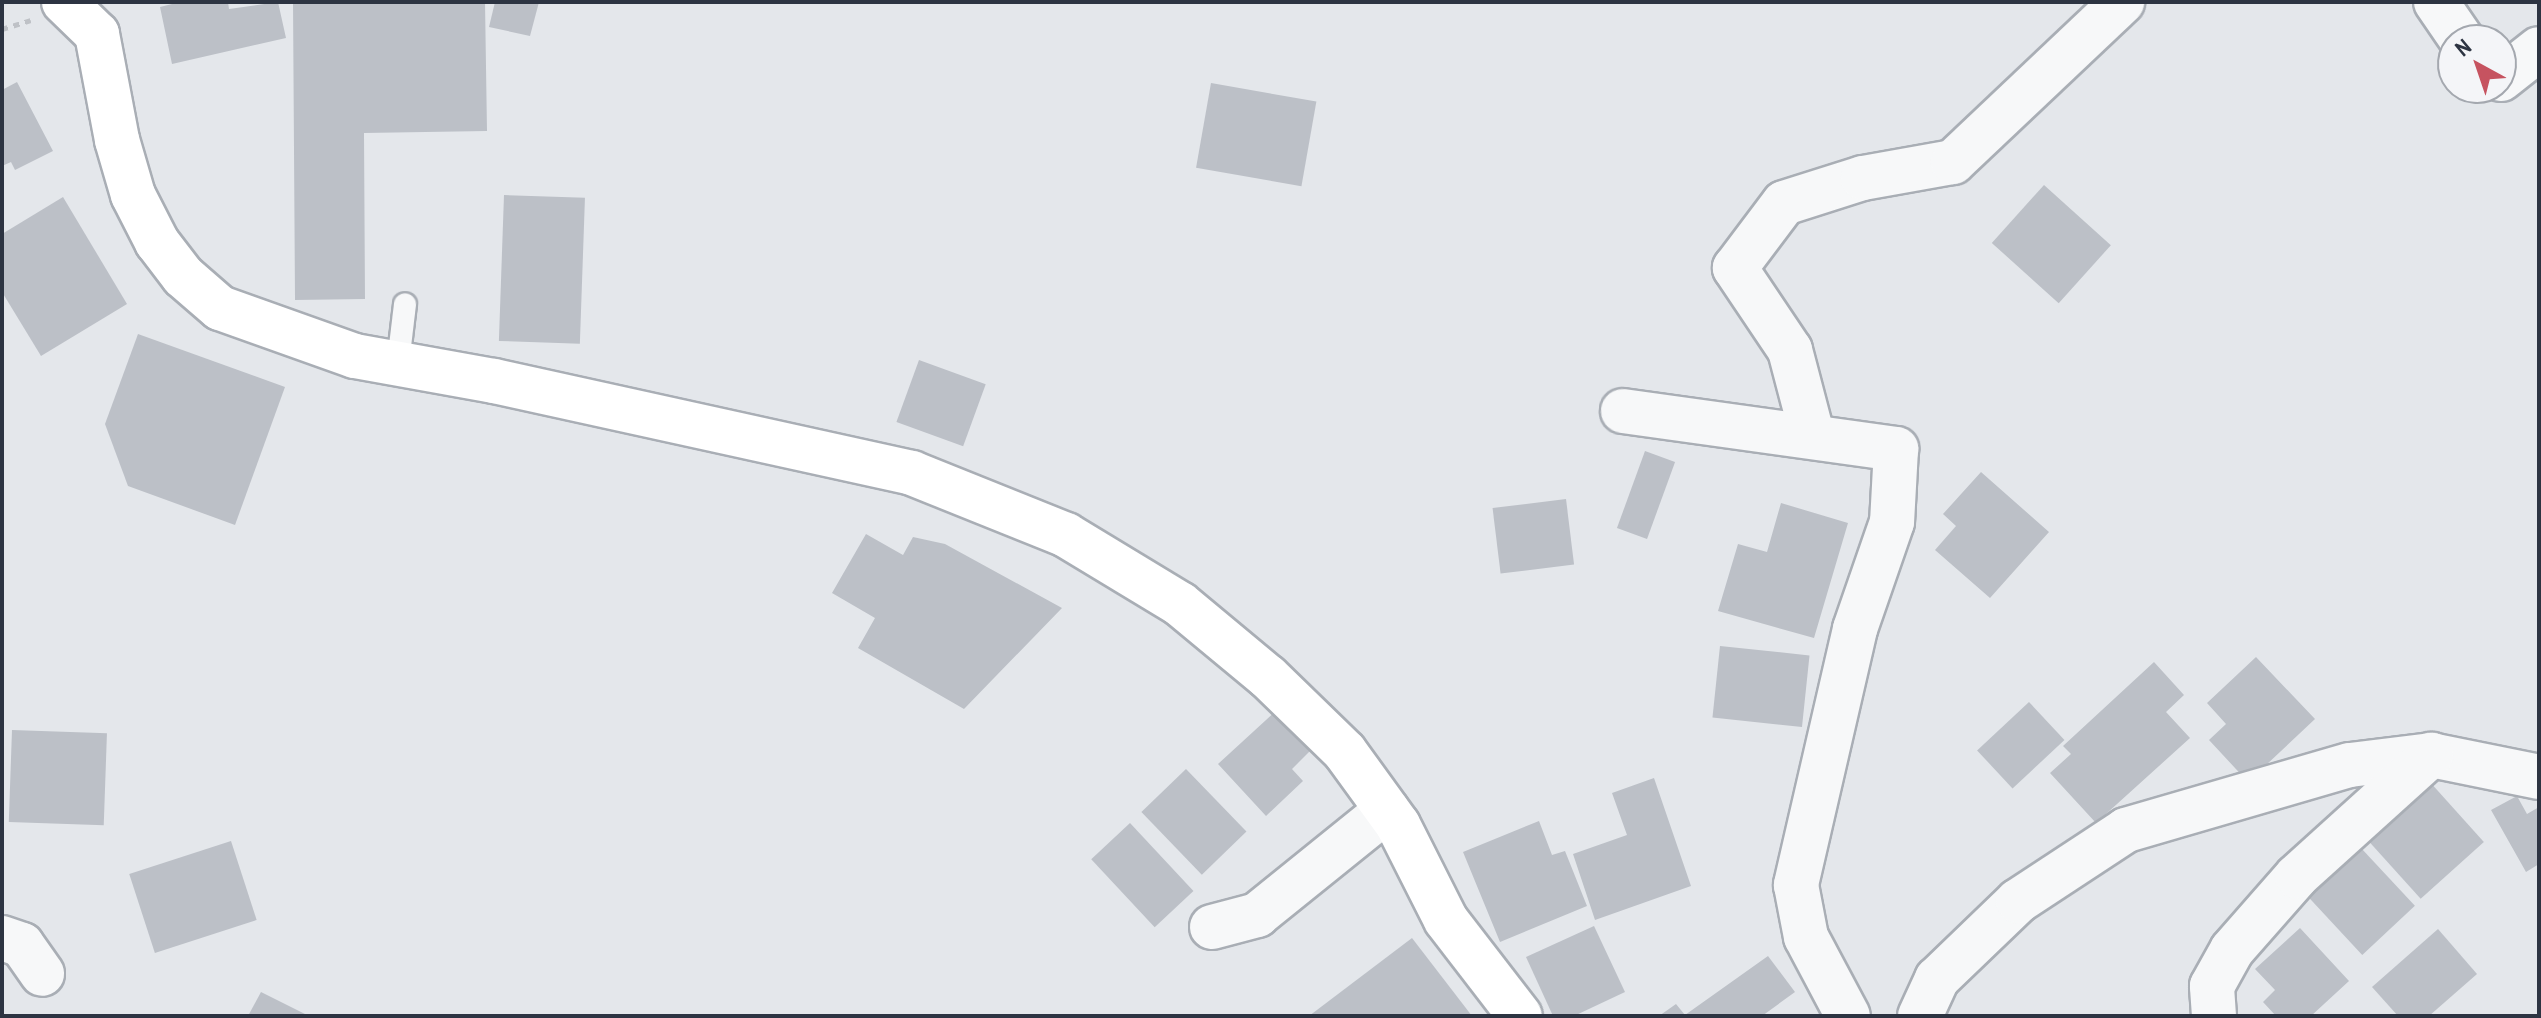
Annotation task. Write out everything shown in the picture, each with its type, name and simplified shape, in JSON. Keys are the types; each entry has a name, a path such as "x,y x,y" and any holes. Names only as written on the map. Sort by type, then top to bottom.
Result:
{"street":[{"path":"64,2 97,34 117,140 133,195 157,242 183,276 220,308 265,328 398,363 912,473 1066,535 1180,604 1268,677 1345,752 1387,810 1446,920 1520,1016"},
{"path":"1812,434 1790,350 1735,268 1784,203 1863,178 1953,162 2122,2"},
{"path":"2436,2 2451,24"},
{"path":"2517,66 2539,49"},
{"path":"1623,411 1812,434 1896,449 1892,522 1855,629 1796,885 1806,937 1848,1016"},
{"path":"2214,1016 2212,986 2232,950 2297,876 2431,755"},
{"path":"1920,1016 1937,979 2018,901 2126,830 2350,765 2431,755 2539,777"},
{"path":"1212,927 1257,915 1387,810"},
{"path":"2,938 22,945 42,974 2,978"}],"lane":[{"path":"398,363 405,304"}],"building":[{"path":"180,2 228,2 229,9 278,2 286,38 172,64 160,7"},
{"path":"293,2 485,2 487,131 364,133 365,299 295,300"},
{"path":"495,2 539,2 530,36 489,27"},
{"path":"17,82 53,151 15,170 11,162 2,166 2,90"},
{"path":"1211,83 1316,102 1301,186 1196,168"},
{"path":"2044,185 2111,245 2059,303 1992,243"},
{"path":"504,195 585,198 580,344 499,341"},
{"path":"63,197 127,304 41,356 2,292 2,234"},
{"path":"138,334 285,387 235,525 128,486 105,424"},
{"path":"919,360 986,384 963,446 896,422"},
{"path":"1645,451 1675,462 1647,539 1617,528"},
{"path":"1981,472 2049,532 1990,598 1935,550 1956,526 1943,514"},
{"path":"1566,499 1574,565 1501,574 1493,508"},
{"path":"1781,503 1848,523 1814,638 1718,611 1738,544 1767,552"},
{"path":"866,534 903,555 913,537 945,544 1062,608 964,709 858,648 875,618 832,593"},
{"path":"1720,646 1810,655 1802,727 1712,718"},
{"path":"2256,657 2315,719 2248,782 2209,740 2226,724 2207,703"},
{"path":"2154,662 2184,695 2166,712 2190,738 2096,823 2050,773 2071,754 2063,746"},
{"path":"2029,702 2064,740 2013,788 1977,750"},
{"path":"1278,709 1313,748 1292,769 1303,781 1266,816 1218,764"},
{"path":"12,730 107,733 104,825 9,822"},
{"path":"1186,769 1246,832 1202,875 1141,812"},
{"path":"1654,778 1691,886 1595,920 1573,854 1627,835 1612,793"},
{"path":"2429,781 2484,842 2421,899 2366,838"},
{"path":"2517,796 2527,814 2539,807 2539,864 2526,872 2491,810"},
{"path":"1539,821 1552,855 1565,851 1587,906 1500,942 1463,852"},
{"path":"1130,823 1193,891 1155,927 1091,859"},
{"path":"231,841 257,920 155,953 129,874"},
{"path":"2361,848 2415,906 2362,955 2308,897"},
{"path":"1594,926 1625,992 1574,1016 1553,1016 1526,957"},
{"path":"2300,928 2349,981 2311,1016 2276,1016 2263,1002 2275,990 2255,969"},
{"path":"2438,929 2477,974 2429,1016 2398,1016 2372,987"},
{"path":"1412,938 1472,1016 1309,1016"},
{"path":"1768,956 1795,992 1762,1016 1659,1016 1676,1004 1685,1015"},
{"path":"261,992 309,1016 248,1016"}]}
